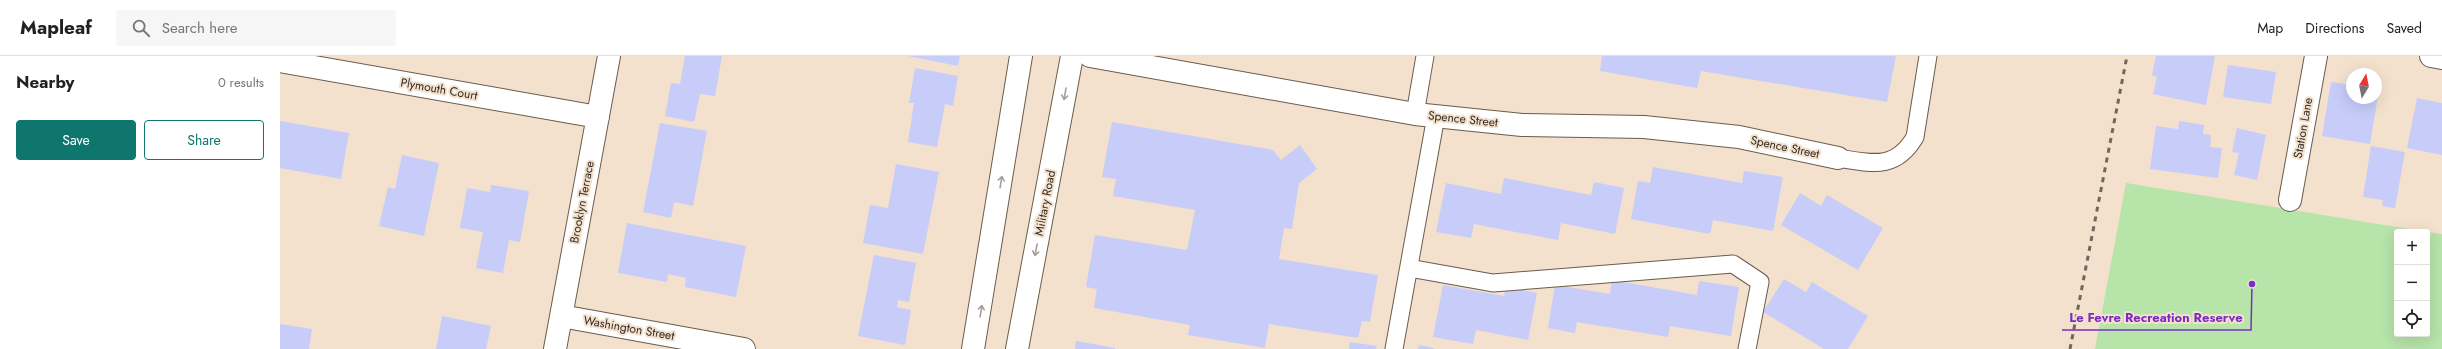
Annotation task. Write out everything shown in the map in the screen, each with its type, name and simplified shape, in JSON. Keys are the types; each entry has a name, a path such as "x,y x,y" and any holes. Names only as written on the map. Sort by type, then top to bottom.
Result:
{"street":[{"name":"Brooklyn Terrace","path":"555,349 609,56"},
{"path":"973,349 978,333 1021,56"},
{"name":"Military Road","path":"1017,349 1072,56"},
{"name":"Spence Street","path":"1090,56 1415,114 1522,125 1644,127 1739,137 1838,158"},
{"name":"Station Lane","path":"2290,200 2316,56"},
{"path":"2431,56 2442,58"},
{"name":"Plymouth Court","path":"280,61 598,117"},
{"name":"Washington Street","path":"561,316 744,349"}],"lane":[{"path":"1415,114 1426,56"},
{"path":"1838,158 1872,163 1894,160 1908,149 1914,137 1928,56"},
{"path":"1394,349 1436,116"},
{"path":"1409,268 1493,283 1733,264 1760,282 1748,349"}],"green space":[{"path":"2126,183 2409,229 2394,229 2394,337 2430,337 2430,232 2442,234 2442,349 2095,349"}],"building":[{"path":"685,56 722,56 715,96 700,94 694,122 665,116 671,83 680,84"},
{"path":"908,56 960,56 958,66"},
{"path":"1602,56 1896,56 1887,102 1701,71 1697,88 1600,71"},
{"path":"2156,56 2215,56 2206,105 2153,94 2157,77 2152,75"},
{"path":"2228,65 2276,72 2271,104 2223,97"},
{"path":"915,68 958,76 953,106 945,104 937,147 908,142 914,103 909,103"},
{"path":"2331,82 2346,84 2346,104 2377,104 2370,144 2322,136"},
{"path":"2417,98 2442,103 2442,155 2407,148"},
{"path":"280,121 349,133 341,179 280,168"},
{"path":"2179,121 2204,125 2203,134 2211,135 2210,147 2222,148 2218,178 2150,169 2156,126 2178,129"},
{"path":"1112,122 1273,150 1281,160 1300,145 1317,169 1299,183 1292,229 1284,228 1279,259 1378,275 1370,322 1362,321 1358,338 1269,324 1265,348 1188,335 1190,325 1094,308 1097,289 1086,287 1095,235 1187,250 1195,210 1113,196 1116,179 1102,177"},
{"path":"660,123 707,131 693,206 674,202 671,218 643,212"},
{"path":"2237,128 2266,135 2257,180 2234,175 2239,153 2232,152"},
{"path":"2371,146 2405,152 2395,208 2382,206 2383,200 2363,197"},
{"path":"402,155 439,163 424,236 379,226 388,187 395,189"},
{"path":"896,164 939,172 923,254 863,243 870,205 888,208"},
{"path":"1653,167 1742,183 1744,171 1783,177 1773,231 1713,220 1710,234 1631,219 1638,181 1650,183"},
{"path":"1504,178 1591,195 1594,182 1624,188 1615,234 1561,223 1558,240 1474,224 1471,238 1436,232 1446,183 1501,194"},
{"path":"491,185 529,191 520,242 509,240 503,273 476,268 483,232 460,228 467,188 490,192"},
{"path":"1800,193 1821,206 1827,195 1883,228 1858,270 1781,225"},
{"path":"627,223 746,246 736,297 685,287 686,278 668,274 667,282 618,273"},
{"path":"874,255 916,263 909,302 898,300 897,307 911,310 905,345 858,336"},
{"path":"1784,279 1806,292 1812,282 1868,316 1848,349 1824,349 1763,312"},
{"path":"1612,280 1697,295 1699,281 1739,287 1731,336 1670,326 1668,337 1577,322 1575,333 1548,328 1555,285 1610,294"},
{"path":"1443,285 1504,296 1506,287 1537,293 1528,340 1476,330 1473,344 1433,337"},
{"path":"442,316 491,326 486,349 436,349"},
{"path":"280,324 312,329 309,349 280,349"},
{"path":"1076,341 1115,348 1115,349 1075,349"},
{"path":"1350,342 1377,346 1376,349 1349,349"},
{"path":"1419,345 1434,348 1434,349 1418,349"}],"railway":[{"path":"2070,349 2127,56"}],"place":[{"name":"Le Fevre Recreation Reserve","path":"2252,284"}]}
